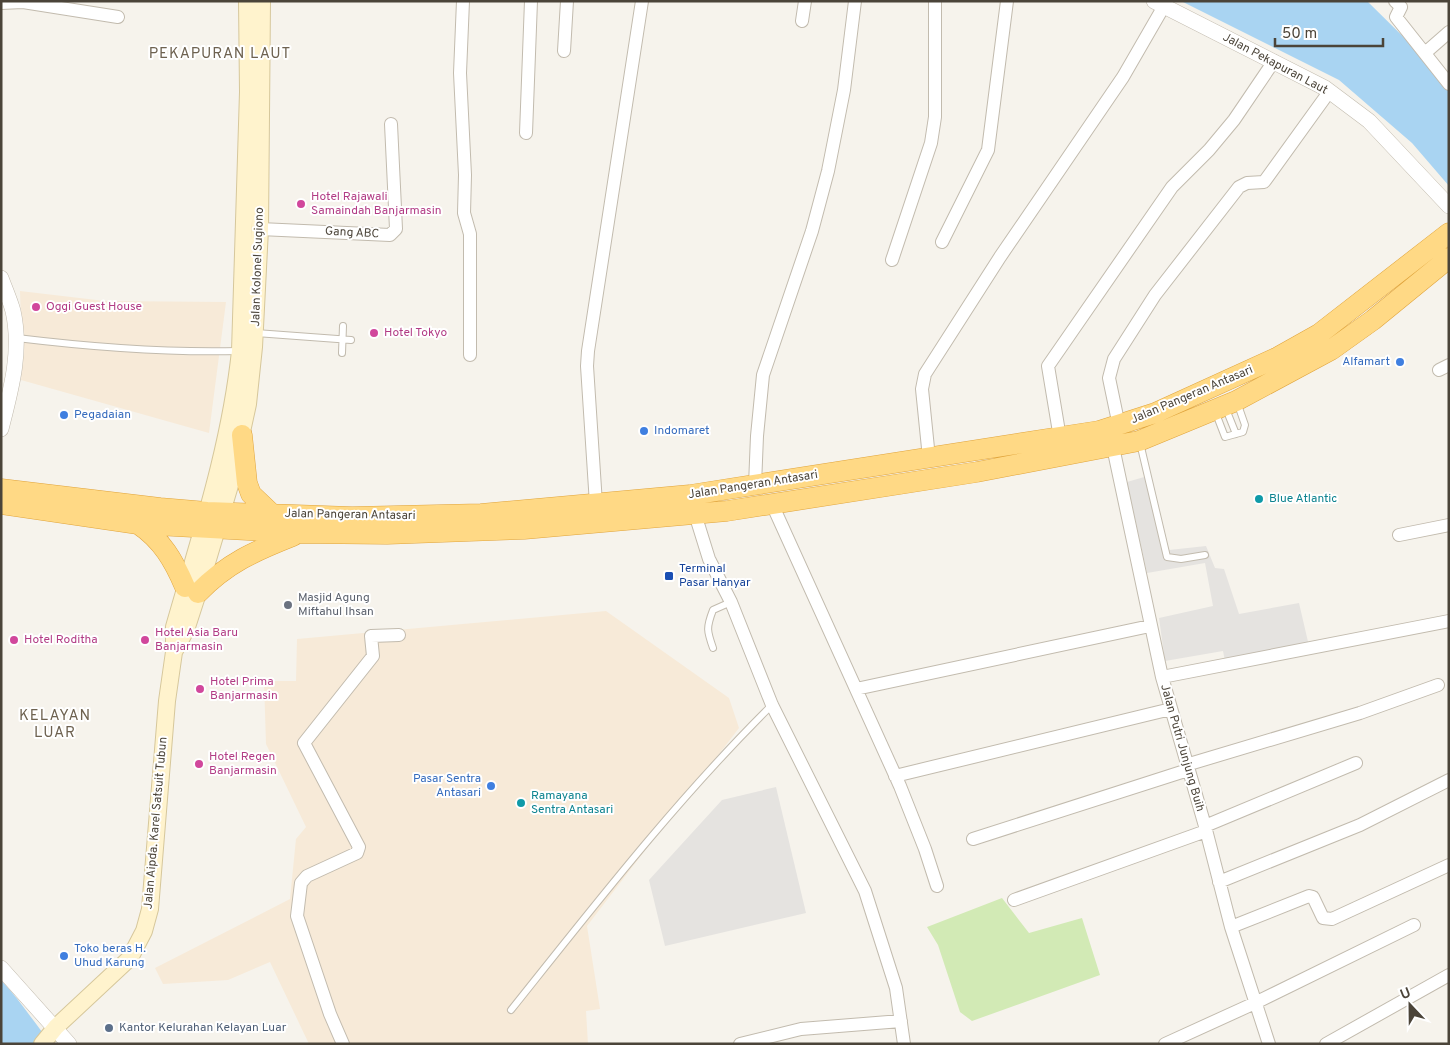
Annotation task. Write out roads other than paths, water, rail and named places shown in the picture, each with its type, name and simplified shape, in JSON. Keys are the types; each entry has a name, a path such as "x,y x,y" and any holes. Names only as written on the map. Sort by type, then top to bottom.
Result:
{"highway":[{"name":"Jalan Pangeran Antasari","path":"1,504 138,524 212,520 271,514 405,517 481,514 690,495 1060,438 1119,426 1155,413 1291,350 1334,324 1449,233"},
{"name":"Jalan Pangeran Antasari","path":"1,489 160,508 212,520 299,533 387,534 524,529 695,514 835,494 1139,441 1225,405 1300,368 1373,320 1449,258"},
{"path":"1291,350 1300,368"},
{"path":"1270,360 1280,378"},
{"path":"242,435 247,483 251,494 271,514"},
{"path":"833,473 835,494"},
{"path":"138,524 153,534 165,548 192,590 234,562 299,533"}],"main road":[{"name":"Jalan Kolonel Sugiono","path":"247,1 255,65"},
{"name":"Jalan Kolonel Sugiono","path":"212,520 230,424 240,351 252,178 255,65 262,1"},
{"name":"Jalan Kolonel Sugiono","path":"212,520 242,435 248,404 255,333 260,229 252,178"},
{"name":"Jalan Aipda. Karel Satsuit Tubun","path":"42,1044 56,1027 130,958 144,931 150,909 166,710 174,652 174,627 192,590 212,520"}],"street":[{"path":"463,1 460,73 465,174 464,213 470,234 470,355"},
{"path":"526,133 531,1"},
{"path":"564,51 567,1"},
{"path":"596,504 588,351 642,1"},
{"path":"802,20 805,1"},
{"path":"756,485 757,436 762,375 812,231 828,171 844,90 855,1"},
{"path":"892,260 931,143 935,117 935,1"},
{"path":"942,242 988,150 1007,1"},
{"path":"1394,1 1400,6 1396,18 1449,84"},
{"path":"1,3 23,2 118,17"},
{"path":"929,458 922,389 925,374 1000,258 1123,77 1159,4"},
{"name":"Jalan Pekapuran Laut","path":"1159,4 1274,61 1329,92 1369,121 1449,206"},
{"path":"1425,53 1449,32"},
{"path":"1060,438 1048,366 1172,187 1209,150 1234,120 1274,61"},
{"path":"1119,426 1109,378 1114,359 1155,295 1239,186 1247,183 1264,182 1329,92"},
{"name":"Gang ABC","path":"260,229 390,235 394,233 396,229 391,124"},
{"path":"1,278 13,310 17,338 7,386 1,429"},
{"name":"Jalan Putri Junjung Buih","path":"1113,447 1162,677 1206,828 1231,928 1269,1044"},
{"path":"772,504 895,776 925,849 937,886"},
{"path":"695,514 709,559 731,602 772,705 865,891 896,988 904,1044"},
{"path":"1399,535 1449,525"},
{"path":"1162,677 1449,620"},
{"path":"856,689 1150,626"},
{"path":"343,1044 330,1014 297,916 301,883 307,876 357,853 359,847 304,743 373,656 371,636 399,635"},
{"path":"973,838 1360,713 1438,684"},
{"path":"895,776 1171,709"},
{"path":"1014,900 1206,828 1356,763"},
{"path":"1219,882 1360,825 1449,780"},
{"path":"1231,928 1309,896 1314,897 1323,918 1332,919 1449,865"},
{"path":"1165,1044 1255,1003 1414,924"},
{"path":"1,968 34,1007 56,1027 69,1044"},
{"path":"1326,1044 1449,975"},
{"path":"740,1044 801,1029 901,1021"}],"lane":[{"path":"342,352 343,326"},
{"path":"255,333 351,340"},
{"path":"17,338 90,347 172,352 240,351"},
{"path":"1225,405 1245,427 1242,432 1228,437 1224,436 1225,405"},
{"path":"1225,405 1236,434"},
{"path":"1139,441 1167,558 1181,559 1205,555"},
{"path":"713,648 707,624 713,610 731,602"},
{"path":"511,1010 623,870 741,735 772,705"}],"water":[{"path":"1181,1 1367,1 1439,72 1449,85 1449,186 1412,143 1339,80"},
{"path":"1,980 14,995 52,1044 1,1044"}],"place":[{"name":"Hotel Rajawali Samaindah Banjarmasin","path":"301,204"},
{"name":"Oggi Guest House","path":"36,307"},
{"name":"Hotel Tokyo","path":"374,333"},
{"name":"Alfamart","path":"1400,362"},
{"name":"Pegadaian","path":"64,415"},
{"name":"Indomaret","path":"644,431"},
{"name":"Blue Atlantic","path":"1259,499"},
{"name":"Terminal Pasar Hanyar","path":"669,576"},
{"name":"Masjid Agung Miftahul Ihsan","path":"288,605"},
{"name":"Hotel Roditha","path":"14,640"},
{"name":"Hotel Asia Baru Banjarmasin","path":"145,640"},
{"name":"Hotel Prima Banjarmasin","path":"200,689"},
{"name":"Hotel Regen Banjarmasin","path":"199,764"},
{"name":"Pasar Sentra Antasari","path":"491,786"},
{"name":"Ramayana Sentra Antasari","path":"521,803"},
{"name":"Toko beras H. Uhud Karung","path":"64,956"},
{"name":"Kantor Kelurahan Kelayan Luar","path":"109,1028"}],"district":[{"name":"PEKAPURAN LAUT","path":"220,54"},
{"name":"KELAYAN LUAR","path":"55,724"}]}
